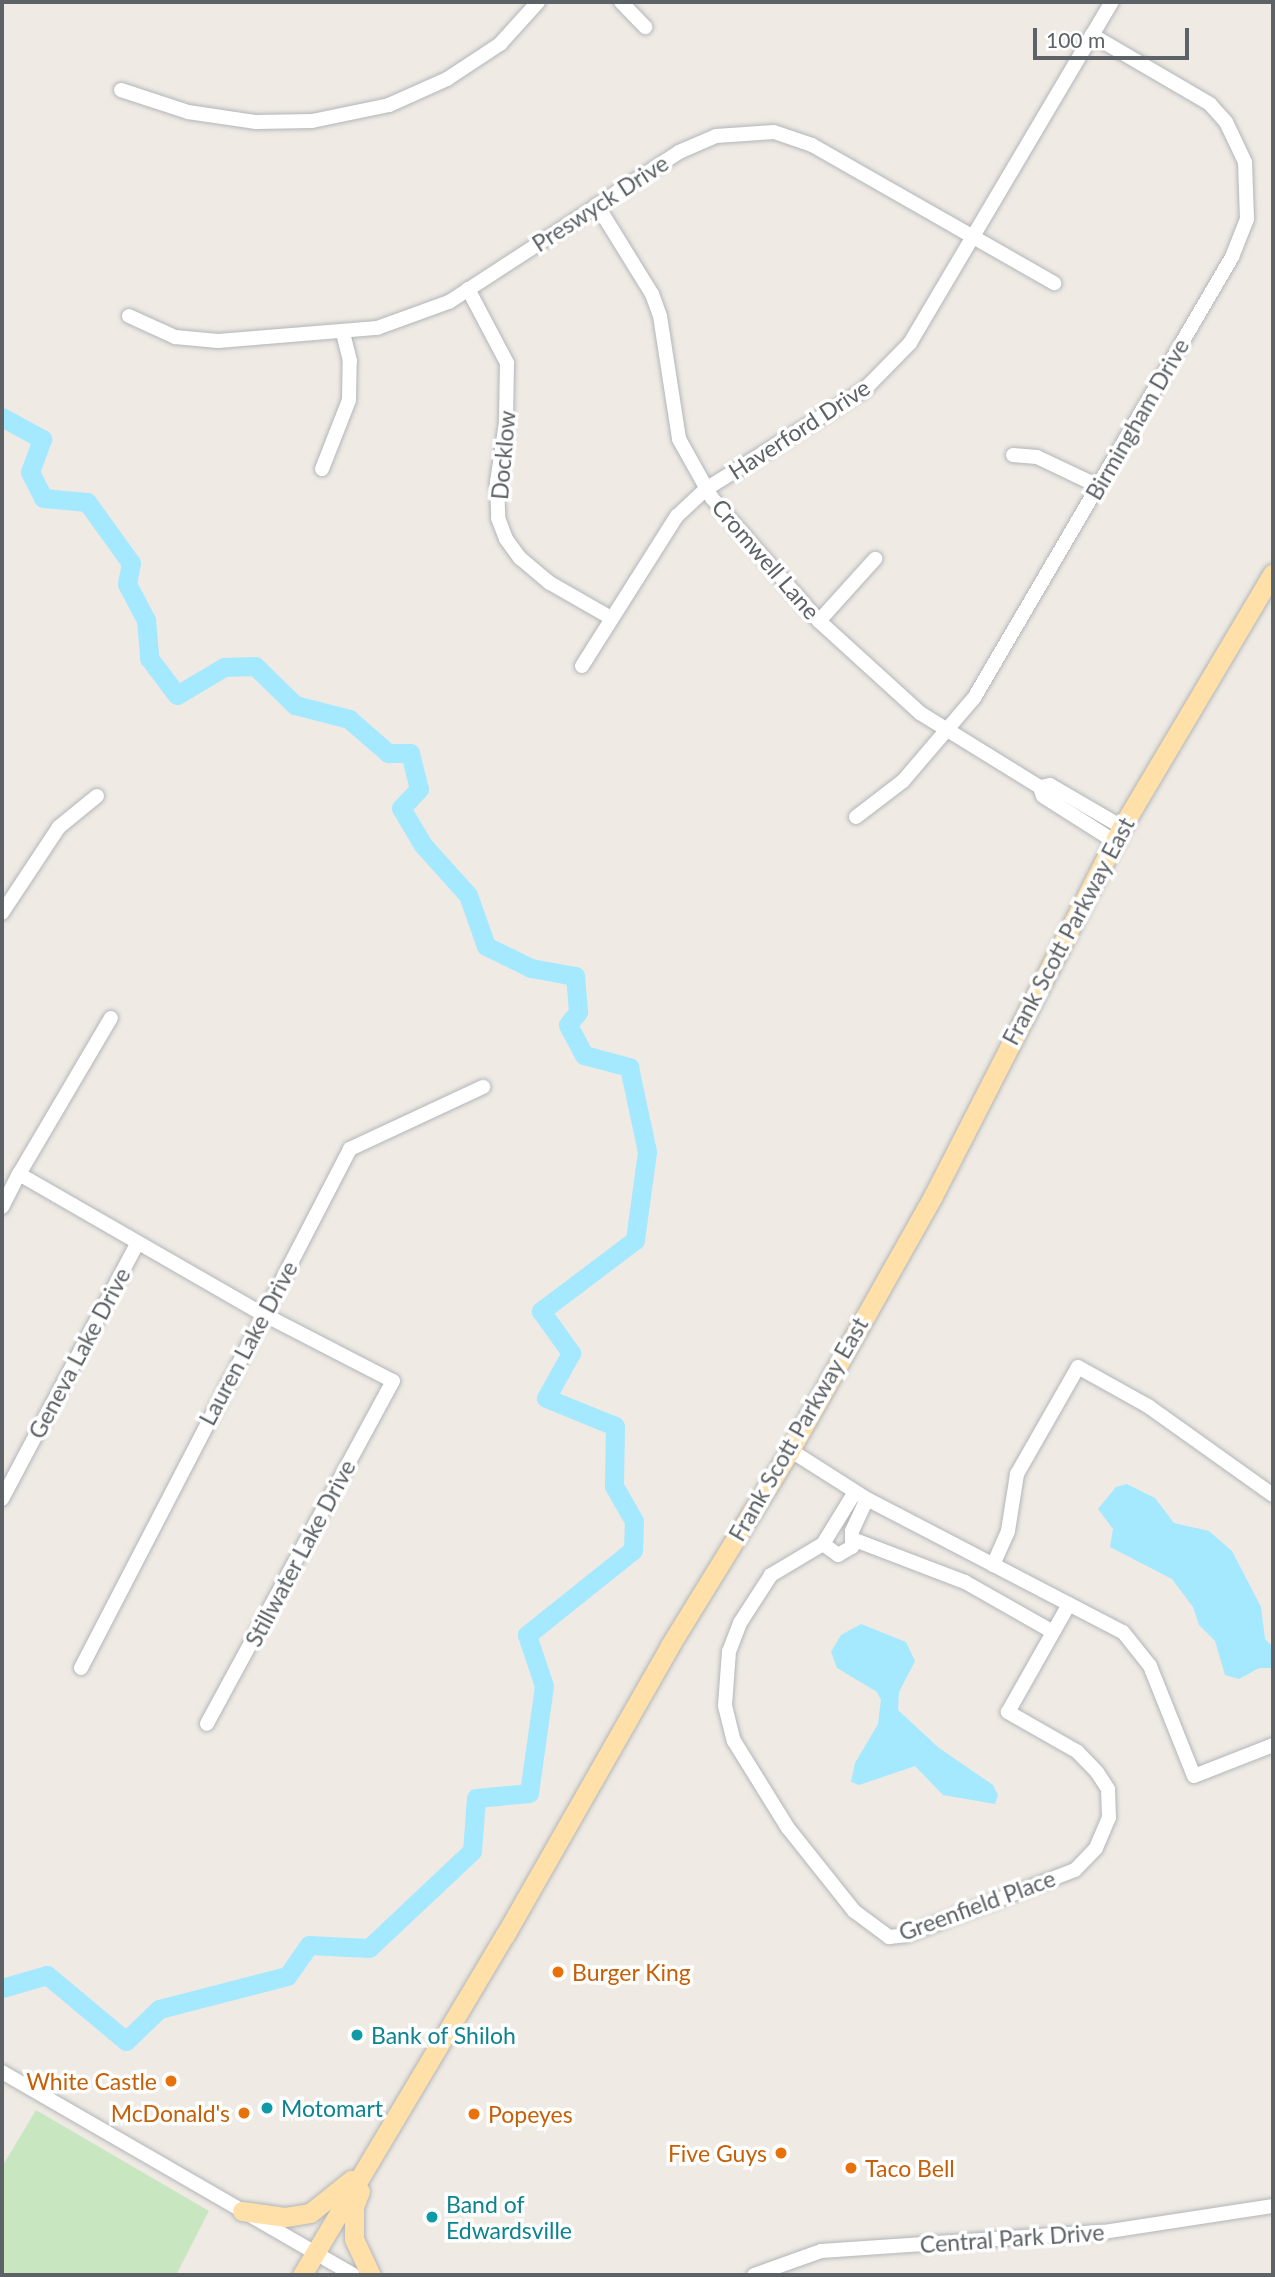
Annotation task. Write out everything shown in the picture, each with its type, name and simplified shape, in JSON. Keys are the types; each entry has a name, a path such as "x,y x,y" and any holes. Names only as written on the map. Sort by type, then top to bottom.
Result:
{"main road":[{"name":"Frank Scott Parkway East","path":"302,2275 669,1647 790,1450 933,1196 1118,834 1273,572"},
{"path":"242,2211 285,2217 310,2213 335,2196 369,2162"},
{"path":"369,2162 354,2207 353,2227 358,2253 371,2275"}],"street":[{"path":"121,89 188,112 256,122 312,121 389,105 447,79 500,44 538,2"},
{"path":"621,2 645,27"},
{"name":"Haverford Drive","path":"582,666 677,516 706,489 881,375 910,343 1112,2"},
{"name":"Birmingham Drive","path":"856,817 903,781 950,730 974,698 1232,257 1249,201 1238,143 1210,104 1092,35"},
{"name":"Preswyck Drive","path":"129,316 152,329 186,338 218,341 377,328 449,302 597,205 704,140 774,132 812,145 1054,283"},
{"name":"Cromwell Lane","path":"597,205 656,305 679,439 706,489 819,621 920,713 1040,787 1049,785 1118,834"},
{"name":"Docklow","path":"468,289 507,363 506,423 497,482 498,517 506,539 520,558 550,583 611,618"},
{"path":"322,469 349,400 350,361 343,332"},
{"path":"1013,455 1037,457 1098,486"},
{"path":"819,621 875,559"},
{"path":"2,913 59,827 97,796"},
{"path":"2,1207 111,1018"},
{"name":"Lauren Lake Drive","path":"82,1668 261,1313 350,1149 483,1087"},
{"path":"19,1174 104,1226 261,1313"},
{"name":"Geneva Lake Drive","path":"2,1499 137,1244"},
{"name":"Stillwater Lake Drive","path":"207,1724 393,1381 261,1313"},
{"path":"993,1565 1008,1531 1017,1474 1078,1367 1148,1406 1273,1494"},
{"path":"790,1450 861,1495 1109,1623 1143,1654 1194,1776 1273,1745"},
{"path":"855,1540 852,1531 861,1495"},
{"name":"Greenfield Place","path":"861,1495 839,1525 825,1535 823,1544 771,1575 740,1623 729,1651 725,1706 734,1741 788,1828 854,1911 888,1937 907,1935 1075,1870 1097,1848 1109,1818 1108,1789 1078,1752 1008,1712 1069,1604"},
{"path":"823,1544 838,1555 855,1540"},
{"path":"855,1540 965,1582 1053,1632"},
{"path":"2,2072 353,2275"},
{"name":"Central Park Drive","path":"754,2275 821,2251 1103,2232 1273,2206"}],"green space":[{"path":"36,2110 209,2211 176,2275 2,2275 2,2167"}],"water":[{"path":"1127,1484 1155,1498 1174,1523 1209,1531 1232,1551 1261,1607 1265,1639 1273,1647 1273,1668 1259,1668 1239,1679 1225,1675 1215,1641 1199,1625 1193,1607 1172,1579 1110,1547 1113,1529 1098,1509 1116,1487"},
{"path":"861,1624 906,1642 915,1661 899,1692 898,1710 939,1748 993,1785 998,1795 995,1804 943,1795 915,1766 859,1785 851,1782 855,1763 878,1724 881,1700 877,1692 837,1668 831,1652 841,1635"}],"waterway":[{"path":"2,417 42,439 30,472 43,498 87,502 131,563 127,584 146,620 149,658 177,695 224,667 255,666 295,705 349,719 388,753 410,753 419,789 401,808 423,845 468,895 486,946 531,968 575,976 578,1012 568,1025 584,1055 629,1067 647,1152 635,1240 541,1311 571,1353 546,1398 615,1426 614,1486 634,1521 633,1550 527,1635 544,1686 529,1793 476,1798 472,1851 369,1948 309,1945 287,1976 159,2009 126,2041 47,1975 2,1988"}],"place":[{"name":"Burger King","path":"558,1972"},
{"name":"Bank of Shiloh","path":"357,2035"},
{"name":"White Castle","path":"171,2081"},
{"name":"Motomart","path":"267,2108"},
{"name":"McDonald's","path":"244,2113"},
{"name":"Popeyes","path":"474,2114"},
{"name":"Five Guys","path":"781,2153"},
{"name":"Taco Bell","path":"851,2168"},
{"name":"Band of Edwardsville","path":"432,2217"}]}
